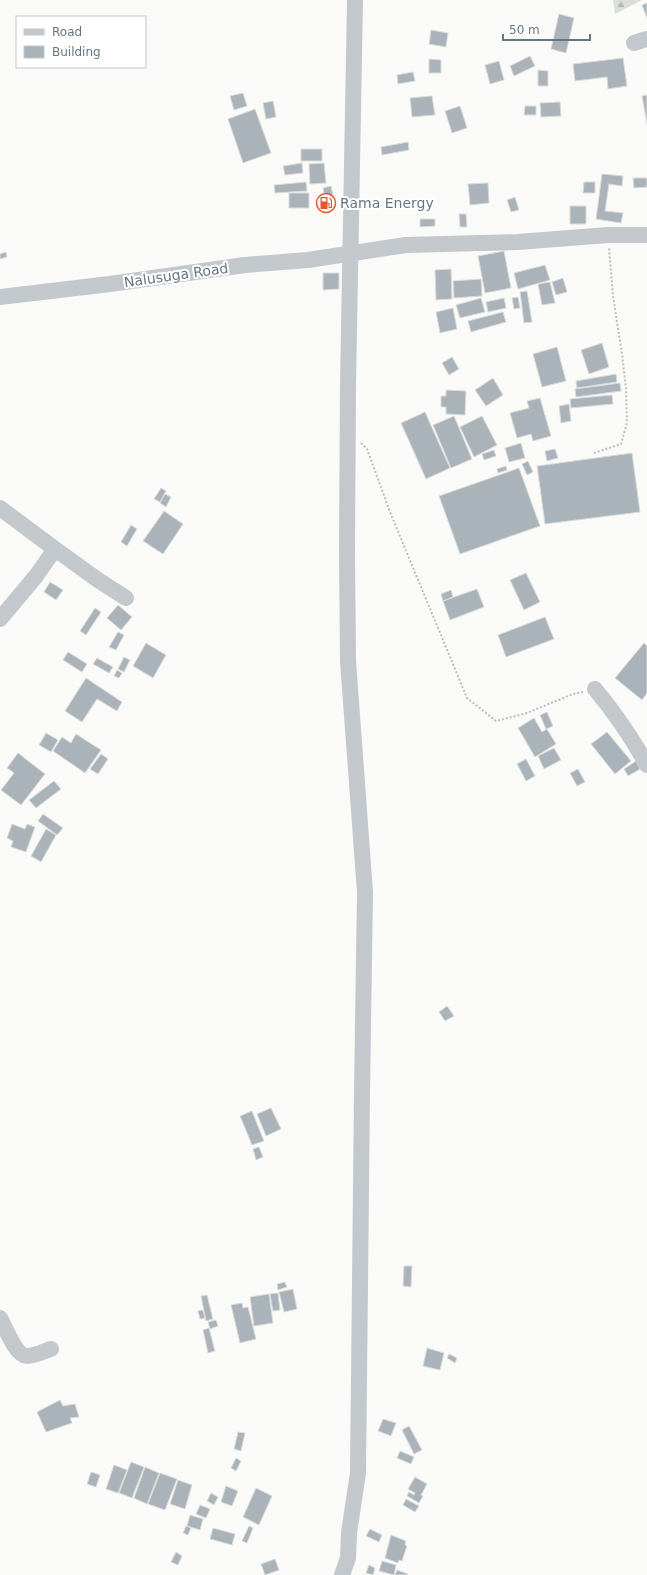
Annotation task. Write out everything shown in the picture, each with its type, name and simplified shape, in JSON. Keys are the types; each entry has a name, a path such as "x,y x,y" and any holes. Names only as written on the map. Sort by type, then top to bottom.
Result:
{"street":[{"path":"342,1575 348,1558 358,1473 362,1093 366,892 348,661 348,429 354,0"},
{"name":"Nalusuga Road","path":"0,297 110,284 245,265 308,260 406,245 518,242 608,235 647,235"},
{"path":"0,508 98,580 126,598"},
{"path":"0,619 55,549"},
{"path":"595,689 612,710 647,765"},
{"path":"0,1318 21,1355 34,1355 51,1349"}],"path":[{"path":"594,453 621,444 627,423 626,389 613,296 608,235"},
{"path":"348,429 367,449 390,512 467,698 496,721 527,713 573,694 595,689"}],"green space":[{"path":"613,0 642,0 615,14"}],"building":[{"path":"647,3 647,18 642,5"},
{"path":"559,14 574,18 566,53 551,49"},
{"path":"431,30 448,33 446,47 429,44"},
{"path":"530,56 535,66 514,76 510,66"},
{"path":"623,58 627,86 608,89 607,77 575,81 573,64"},
{"path":"429,59 441,60 441,73 429,73"},
{"path":"499,61 504,80 490,84 485,65"},
{"path":"538,70 548,71 548,86 538,86"},
{"path":"413,72 415,81 398,84 397,75"},
{"path":"243,93 247,106 234,110 230,96"},
{"path":"647,95 647,124 642,96"},
{"path":"432,96 435,115 412,117 410,98"},
{"path":"273,101 276,117 266,119 263,103"},
{"path":"560,102 561,116 541,117 540,103"},
{"path":"460,106 467,128 452,133 445,111"},
{"path":"525,106 536,106 536,115 524,115"},
{"path":"255,109 271,153 243,163 228,119"},
{"path":"408,142 409,150 382,155 381,147"},
{"path":"301,149 322,149 322,161 301,161"},
{"path":"302,163 303,173 285,175 283,166"},
{"path":"324,163 326,183 310,184 309,164"},
{"path":"602,174 623,176 622,186 609,184 605,211 623,213 621,223 596,219"},
{"path":"633,178 647,178 647,187 634,188"},
{"path":"306,182 307,191 275,193 274,185"},
{"path":"584,182 595,182 595,193 583,193"},
{"path":"488,183 489,203 470,205 468,184"},
{"path":"331,186 335,205 327,206 323,188"},
{"path":"289,193 309,193 309,208 289,208"},
{"path":"515,197 519,210 511,212 507,200"},
{"path":"570,206 586,206 586,224 570,224"},
{"path":"459,214 466,214 467,227 460,227"},
{"path":"420,219 435,219 435,226 420,227"},
{"path":"504,251 511,288 485,293 478,256"},
{"path":"6,252 7,257 0,259 0,254"},
{"path":"545,265 550,280 518,289 514,273"},
{"path":"451,269 452,299 436,300 435,270"},
{"path":"323,273 339,273 339,289 323,290"},
{"path":"563,278 567,292 556,295 552,282"},
{"path":"481,279 482,296 454,298 453,281"},
{"path":"550,282 555,303 542,305 538,284"},
{"path":"527,291 532,322 524,323 520,292"},
{"path":"518,297 520,308 514,309 512,298"},
{"path":"481,298 485,312 460,318 456,305"},
{"path":"504,298 506,308 488,312 486,302"},
{"path":"453,308 457,329 440,333 436,312"},
{"path":"503,312 506,322 471,332 468,321"},
{"path":"602,343 609,367 589,374 581,350"},
{"path":"557,347 566,381 542,387 533,354"},
{"path":"452,357 459,369 449,375 442,363"},
{"path":"616,374 617,382 577,388 576,381"},
{"path":"493,378 503,395 486,406 475,390"},
{"path":"620,383 621,391 576,397 575,389"},
{"path":"446,390 466,391 465,415 446,414 446,407 441,407 441,396 446,396"},
{"path":"612,395 613,404 571,408 570,399"},
{"path":"540,398 551,436 533,441 531,434 517,438 510,413 529,408 527,401"},
{"path":"569,404 571,421 561,423 559,406"},
{"path":"425,412 450,468 426,479 401,423"},
{"path":"454,416 472,459 451,468 433,425"},
{"path":"482,416 497,445 474,457 460,427"},
{"path":"521,443 525,458 509,462 505,448"},
{"path":"555,449 558,458 547,461 545,451"},
{"path":"494,450 496,456 484,460 482,454"},
{"path":"632,453 640,512 545,524 537,466"},
{"path":"528,461 533,472 527,475 522,464"},
{"path":"506,466 507,470 498,473 497,469"},
{"path":"519,468 540,526 460,554 439,496"},
{"path":"161,488 166,491 160,502 154,499"},
{"path":"165,494 171,497 166,507 160,503"},
{"path":"164,511 183,524 163,554 143,541"},
{"path":"131,525 137,529 127,546 121,542"},
{"path":"526,573 540,602 524,610 510,580"},
{"path":"50,582 63,590 56,600 44,592"},
{"path":"477,589 484,607 450,620 443,601"},
{"path":"451,590 453,597 443,601 441,594"},
{"path":"118,605 132,617 121,630 107,618"},
{"path":"95,608 101,612 86,635 80,631"},
{"path":"545,617 554,639 506,657 498,635"},
{"path":"118,632 124,635 116,650 109,647"},
{"path":"146,643 166,655 153,678 133,666"},
{"path":"644,643 647,646 647,693 642,700 615,678"},
{"path":"68,652 87,664 82,672 63,660"},
{"path":"124,657 130,660 124,672 118,669"},
{"path":"97,658 113,667 109,673 93,664"},
{"path":"117,670 122,673 119,678 114,676"},
{"path":"86,678 122,702 117,711 97,699 82,722 65,711"},
{"path":"547,712 553,726 546,729 540,715"},
{"path":"534,718 542,732 547,729 556,744 535,757 518,728"},
{"path":"607,732 631,761 615,774 591,744"},
{"path":"46,733 58,740 51,752 39,745"},
{"path":"76,734 101,750 85,773 53,751 62,737 71,743"},
{"path":"554,748 561,760 544,769 538,756"},
{"path":"18,753 45,774 21,805 1,790 14,773 7,768"},
{"path":"101,754 108,759 98,774 90,769"},
{"path":"526,759 535,776 526,781 517,764"},
{"path":"636,761 640,769 628,776 624,769"},
{"path":"578,769 585,782 577,786 570,773"},
{"path":"54,781 61,789 36,808 29,800"},
{"path":"43,814 63,828 57,835 38,821"},
{"path":"12,824 25,829 27,824 35,827 26,852 11,847 13,841 7,838"},
{"path":"46,829 56,835 41,862 31,856"},
{"path":"447,1006 454,1016 445,1021 439,1012"},
{"path":"271,1108 281,1129 266,1136 257,1114"},
{"path":"252,1111 264,1141 252,1145 240,1116"},
{"path":"259,1147 263,1157 256,1160 253,1149"},
{"path":"404,1266 412,1266 411,1287 403,1286"},
{"path":"285,1282 287,1287 278,1290 277,1284"},
{"path":"293,1289 297,1309 284,1312 279,1292"},
{"path":"278,1293 280,1310 273,1311 270,1294"},
{"path":"269,1294 273,1323 254,1326 250,1297"},
{"path":"207,1295 213,1319 206,1321 201,1296"},
{"path":"242,1303 243,1308 248,1307 256,1339 240,1343 231,1305"},
{"path":"203,1310 205,1318 200,1319 198,1311"},
{"path":"216,1320 218,1326 210,1329 208,1322"},
{"path":"209,1328 215,1351 208,1353 203,1330"},
{"path":"427,1348 444,1353 440,1370 423,1366"},
{"path":"449,1354 457,1358 455,1363 447,1358"},
{"path":"60,1400 63,1406 75,1404 79,1417 70,1418 72,1423 46,1432 37,1412"},
{"path":"383,1419 396,1423 391,1436 378,1431"},
{"path":"409,1426 422,1450 414,1454 402,1430"},
{"path":"238,1432 245,1433 241,1451 234,1449"},
{"path":"400,1451 414,1457 411,1464 397,1458"},
{"path":"236,1458 241,1461 236,1471 231,1468"},
{"path":"131,1462 144,1467 132,1498 119,1493"},
{"path":"114,1465 127,1470 118,1493 106,1489"},
{"path":"145,1467 159,1473 147,1504 134,1498"},
{"path":"91,1472 100,1475 96,1487 87,1484"},
{"path":"160,1473 177,1479 165,1510 148,1504"},
{"path":"415,1477 427,1484 421,1495 423,1496 419,1503 407,1496 409,1492 414,1495 415,1493 408,1489"},
{"path":"178,1480 192,1485 185,1509 170,1504"},
{"path":"226,1486 238,1491 232,1506 221,1502"},
{"path":"256,1488 272,1496 259,1525 243,1517"},
{"path":"211,1493 218,1497 214,1505 207,1501"},
{"path":"406,1499 419,1506 415,1512 403,1505"},
{"path":"200,1505 210,1509 206,1518 196,1514"},
{"path":"190,1515 203,1519 200,1530 187,1526"},
{"path":"186,1526 191,1528 188,1535 183,1533"},
{"path":"249,1526 253,1528 247,1543 242,1541"},
{"path":"213,1528 235,1534 232,1545 210,1539"},
{"path":"370,1529 382,1535 379,1542 366,1536"},
{"path":"391,1535 406,1541 405,1545 407,1546 402,1561 399,1560 398,1563 385,1558"},
{"path":"176,1552 182,1556 178,1565 171,1562"},
{"path":"275,1559 279,1570 265,1575 261,1564"},
{"path":"382,1561 396,1565 394,1575 379,1571"},
{"path":"369,1565 375,1568 373,1575 366,1573"},
{"path":"397,1570 408,1574 395,1575"}],"place":[{"name":"Rama Energy","path":"326,203"}]}
